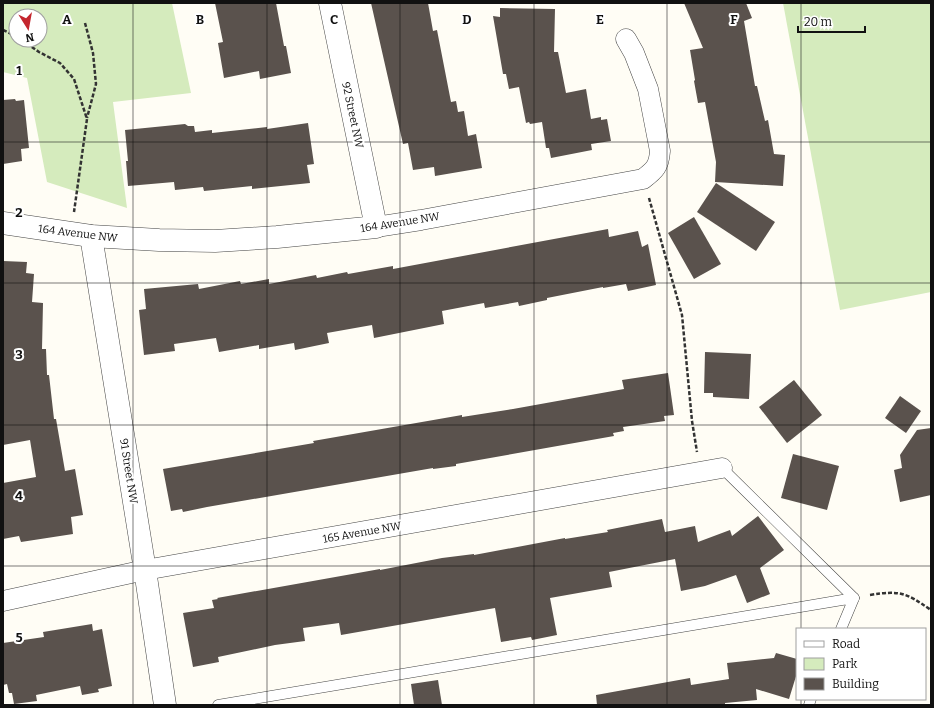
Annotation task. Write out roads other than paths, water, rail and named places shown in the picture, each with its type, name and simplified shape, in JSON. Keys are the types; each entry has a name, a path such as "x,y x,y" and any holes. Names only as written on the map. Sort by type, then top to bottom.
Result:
{"street":[{"name":"92 Street NW","path":"330,3 376,227"},
{"name":"164 Avenue NW","path":"3,223 81,235 159,240 215,240 318,234 421,220 643,179 654,170 659,161 660,151 648,89 634,54 626,39"},
{"name":"91 Street NW","path":"81,235 145,570 165,705"},
{"name":"165 Avenue NW","path":"3,600 145,570 722,468"}],"lane":[{"path":"722,468 854,598"},
{"path":"841,628 854,598"},
{"path":"218,705 854,598"}]}
